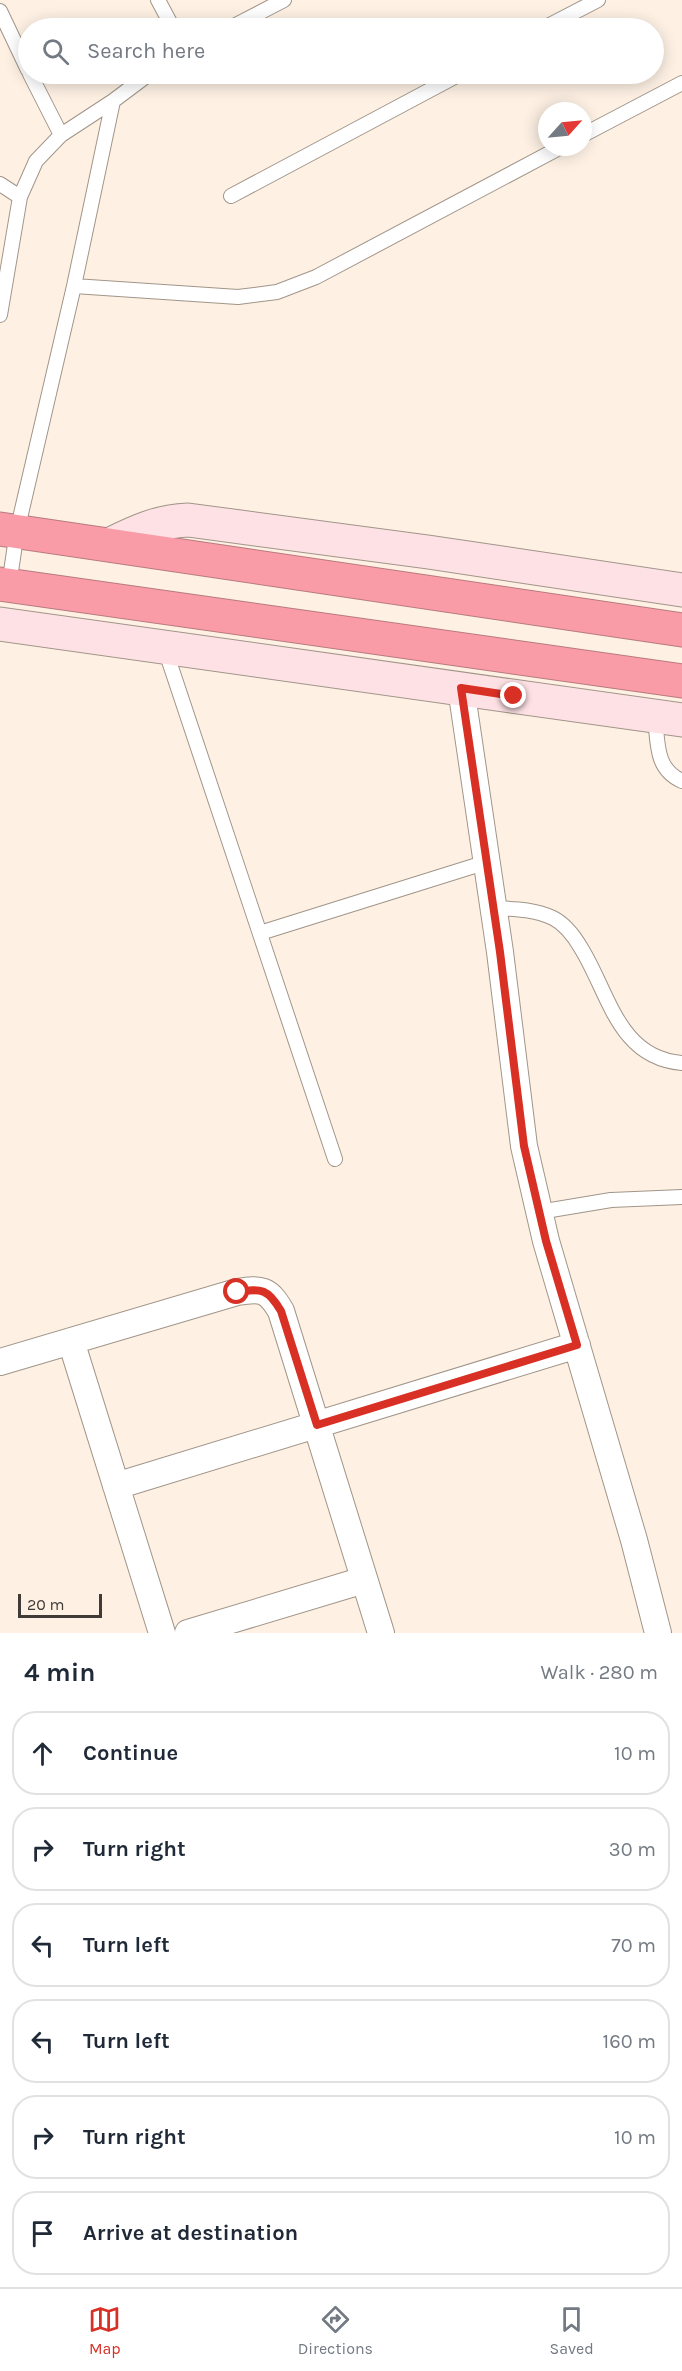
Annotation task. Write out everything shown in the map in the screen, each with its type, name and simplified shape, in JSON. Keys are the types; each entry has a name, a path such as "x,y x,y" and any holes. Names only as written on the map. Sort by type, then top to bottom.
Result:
{"highway":[{"path":"8,530 682,630"},
{"path":"4,585 682,681"}],"street":[{"path":"111,544 146,527 168,521 188,520 428,552 682,590"},
{"path":"0,624 669,718"},
{"path":"461,688 494,908 524,1146 539,1212 658,1633"},
{"path":"0,1362 237,1292 257,1288 272,1296 281,1311 381,1633"},
{"path":"71,1341 162,1633"},
{"path":"116,1486 577,1345"},
{"path":"188,1633 364,1580"}],"lane":[{"path":"158,0 168,18"},
{"path":"250,18 285,0"},
{"path":"563,18 598,0"},
{"path":"0,11 18,49"},
{"path":"592,130 682,83"},
{"path":"35,84 61,135"},
{"path":"0,315 20,197 36,161 61,135 136,84"},
{"path":"231,196 441,84"},
{"path":"4,585 8,530 74,286 113,101"},
{"path":"74,286 238,297 277,292 316,277 544,156"},
{"path":"0,184 20,197"},
{"path":"165,647 336,1159"},
{"path":"669,718 660,760 670,775 682,781"},
{"path":"260,933 487,862"},
{"path":"494,908 534,911 555,919 572,933 633,1044 653,1055 682,1063"},
{"path":"539,1212 611,1200 682,1197"}],"route":[{"path":"237,1292 257,1288 272,1296 281,1311 317,1425 577,1345 546,1241 524,1146 512,1065 500,952 461,688 514,696"}]}
